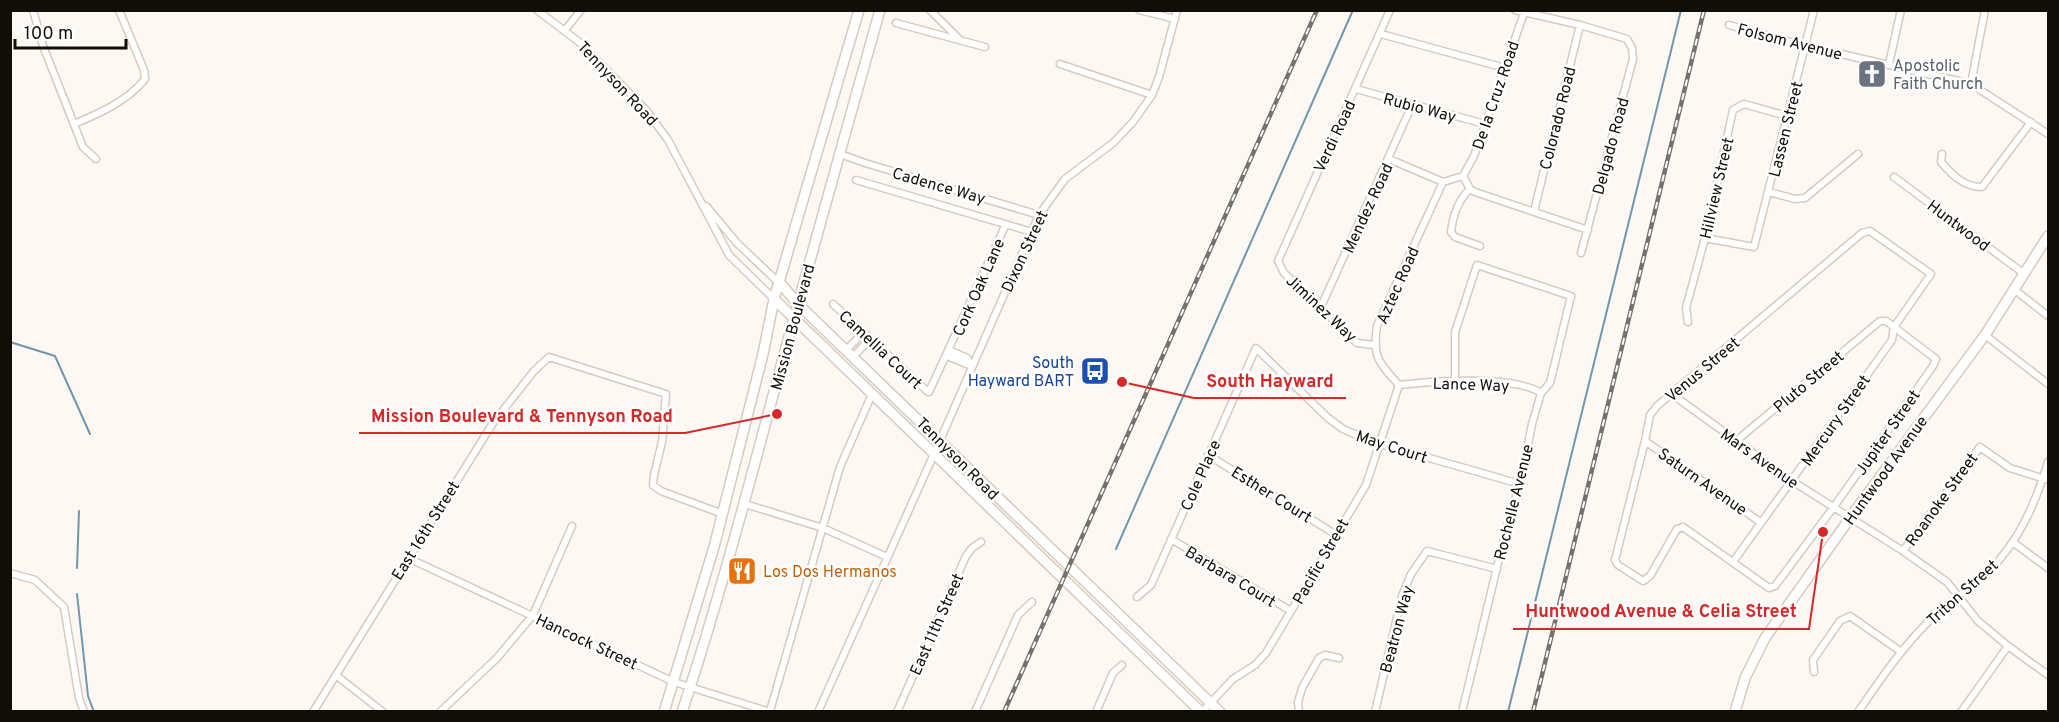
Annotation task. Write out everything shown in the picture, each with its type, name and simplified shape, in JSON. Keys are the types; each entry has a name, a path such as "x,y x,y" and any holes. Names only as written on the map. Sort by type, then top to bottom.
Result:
{"main road":[{"name":"Mission Boulevard","path":"664,711 703,590 763,354 774,299 859,10"},
{"name":"Mission Boulevard","path":"682,711 745,504 793,319 880,10"},
{"name":"Huntwood Avenue","path":"1735,711 1745,678 1765,638 1985,335 2049,236"},
{"name":"Tennyson Road","path":"780,283 798,304 1220,711"},
{"name":"Tennyson Road","path":"774,299 1201,711"}],"street":[{"path":"33,10 43,46 83,147 96,159"},
{"path":"74,124 98,114 132,92 145,79 144,70 119,10"},
{"name":"Tennyson Road","path":"537,10 565,30 630,94 660,128 702,201 711,224 729,255 774,299"},
{"path":"565,30 581,10"},
{"path":"930,10 959,40"},
{"path":"1138,10 1174,19"},
{"name":"Dixon Street","path":"818,711 1039,215 1055,191 1071,174 1126,132 1152,94 1162,70 1177,10"},
{"name":"Verdi Road","path":"1278,261 1390,10"},
{"path":"1515,10 1580,25"},
{"name":"Lassen Street","path":"1705,238 1754,247 1814,10"},
{"path":"1889,64 1900,10"},
{"path":"1971,84 1985,10"},
{"name":"De la Cruz Road","path":"1463,176 1474,156 1524,13"},
{"path":"896,23 985,47"},
{"name":"Delgado Road","path":"1580,25 1627,39 1632,48 1632,59 1581,253"},
{"name":"Colorado Road","path":"1534,211 1580,25"},
{"name":"Folsom Avenue","path":"1729,26 1971,84 2049,134"},
{"path":"1381,34 1505,68"},
{"path":"1060,64 1152,94"},
{"name":"Rubio Way","path":"1356,89 1485,124"},
{"name":"Hillview Street","path":"1688,322 1686,308 1705,238 1733,110 1744,104 1787,116"},
{"name":"Mendez Road","path":"1320,309 1412,105"},
{"path":"1942,154 1941,162 1950,172 1970,187 1982,187 2031,122"},
{"name":"Cadence Way","path":"840,154 865,164 1039,215"},
{"path":"1769,192 1795,199 1805,198 1858,154"},
{"path":"1389,159 1443,182 1463,176 1470,189 1475,192 1588,230"},
{"name":"Huntwood","path":"1894,177 2023,273"},
{"path":"856,180 1032,232"},
{"name":"Aztec Road","path":"1399,385 1381,364 1374,345 1377,326 1443,182"},
{"path":"1470,189 1461,197 1451,232 1455,237 1480,246"},
{"name":"Tennyson Road","path":"702,201 737,243 780,283"},
{"name":"Cork Oak Lane","path":"929,392 1006,224"},
{"name":"Venus Street","path":"1733,562 1683,528 1677,529 1650,576 1643,581 1618,565 1616,560 1650,415 1657,406 1673,395 1862,233 1870,231 1931,274"},
{"name":"Jiminez Way","path":"1278,261 1284,273 1357,343 1374,345"},
{"name":"Rochelle Avenue","path":"1455,382 1455,332 1477,265 1571,296 1550,383 1541,393 1532,424 1520,484 1462,711"},
{"name":"Mercury Street","path":"1733,562 1892,340 1894,327 1931,274"},
{"path":"2015,290 2049,316"},
{"name":"Camellia Court","path":"832,304 929,392"},
{"name":"Pluto Street","path":"1736,441 1880,321 1886,321 1894,327"},
{"name":"Jupiter Street","path":"1733,562 1769,588 1775,586 1933,366 1936,359 1894,327"},
{"path":"850,353 863,333"},
{"path":"1985,335 2049,384"},
{"path":"850,353 870,339"},
{"name":"May Court","path":"1256,348 1328,418 1343,429 1381,444 1520,484"},
{"name":"Cole Place","path":"1137,597 1151,585 1256,348"},
{"name":"Cork Oak Lane","path":"948,353 967,358 972,366"},
{"name":"East 16th Street","path":"313,711 337,676 493,423 534,371 549,357 666,394 662,442 653,485 661,491 723,514"},
{"name":"Lance Way","path":"1399,385 1502,382 1541,393"},
{"name":"Pacific Street","path":"1201,711 1233,679 1262,659 1366,485 1399,385"},
{"path":"770,711 844,457 872,394"},
{"name":"Mars Avenue","path":"1673,395 1792,481 1903,551 1947,582 1978,621 2049,675"},
{"name":"Saturn Avenue","path":"1645,441 1760,522"},
{"name":"Roanoke Street","path":"1903,551 1980,447 2010,468 2046,479"},
{"name":"Esther Court","path":"1209,455 1335,534"},
{"name":"Triton Street","path":"1858,711 1900,651 1930,620 1988,571 2014,543 2046,479 2049,462"},
{"path":"745,504 823,528 887,556"},
{"path":"440,711 497,658 533,615 572,526"},
{"name":"Barbara Court","path":"1171,539 1291,611"},
{"name":"East 11th Street","path":"897,711 966,556 981,542"},
{"path":"2014,543 2049,568"},
{"name":"Beatron Way","path":"1375,711 1402,596 1411,574 1426,551 1497,568"},
{"name":"Hancock Street","path":"408,558 674,682 770,711"},
{"path":"10,573 36,580 64,607 78,698 84,711"},
{"path":"975,711 1018,615 1032,602"},
{"path":"1814,672 1813,660 1840,621 1850,616 1900,651"},
{"path":"1961,711 2008,646"},
{"path":"1299,711 1298,702 1302,688 1319,658 1325,655 1339,658"},
{"path":"1096,711 1113,673 1122,665"},
{"path":"337,676 383,711"}],"waterway":[{"path":"1116,549 1353,10"},
{"path":"1508,712 1681,10"},
{"path":"10,342 55,356 90,434"},
{"path":"77,568 79,511"},
{"path":"77,594 88,696 94,712"}],"railway":[{"path":"1004,712 1317,10"},
{"path":"1533,712 1704,10"}],"place":[{"name":"Apostolic Faith Church","path":"1872,74"},
{"name":"South Hayward BART","path":"1095,371"},
{"name":"South Hayward","path":"1122,382"},
{"name":"Mission Boulevard & Tennyson Road","path":"777,414"},
{"name":"Huntwood Avenue & Celia Street","path":"1823,532"},
{"name":"Los Dos Hermanos","path":"742,571"}]}
